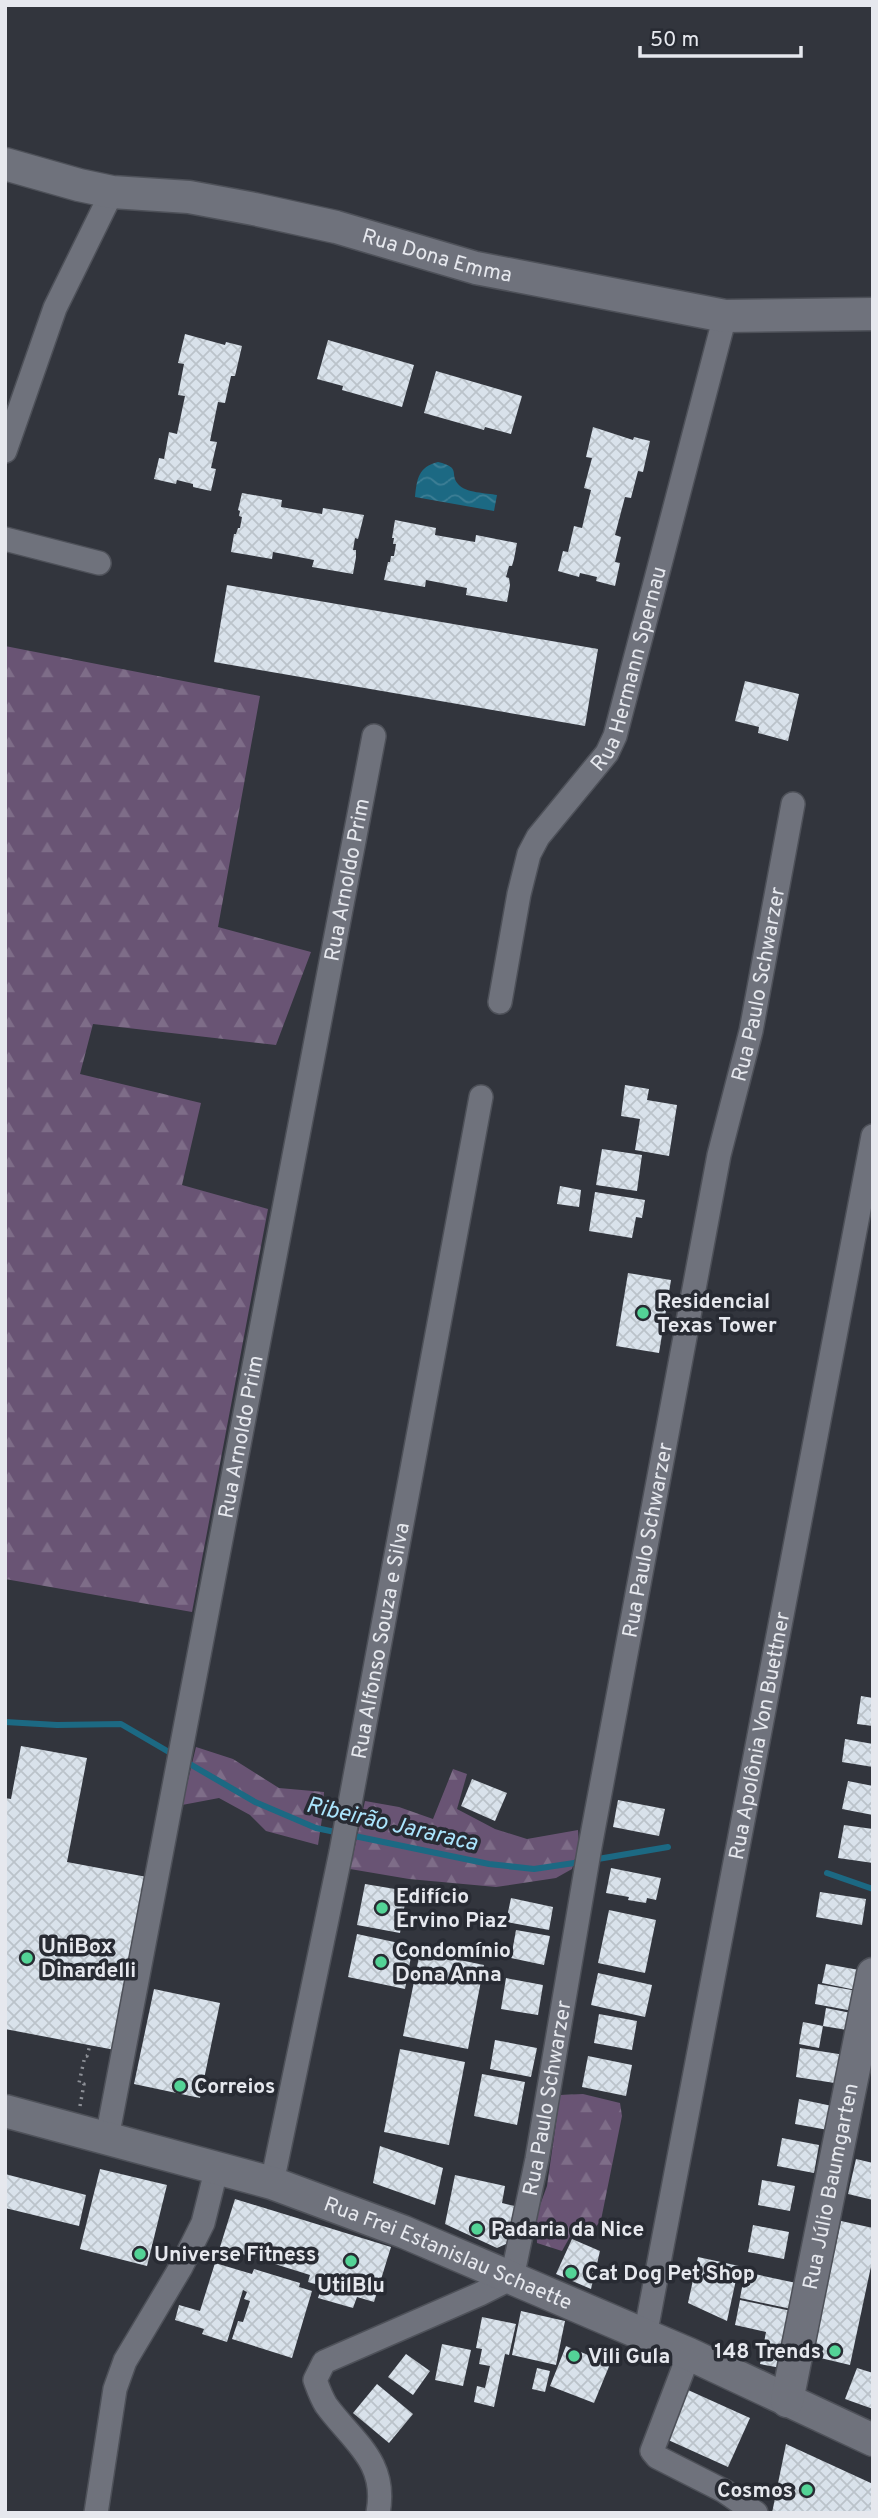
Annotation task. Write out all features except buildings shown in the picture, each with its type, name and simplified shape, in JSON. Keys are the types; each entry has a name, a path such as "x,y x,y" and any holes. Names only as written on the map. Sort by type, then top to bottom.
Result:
{"street":[{"name":"Rua Dona Emma","path":"5,164 112,192 188,197 254,209 336,228 475,268 725,316 873,314"},
{"path":"5,451 55,308 112,192"},
{"name":"Rua Hermann Spernau","path":"500,1002 519,894 529,854 538,837 607,753 615,736 725,316"},
{"path":"5,539 99,563"},
{"name":"Rua Arnoldo Prim","path":"107,2138 374,736"},
{"name":"Rua Paulo Schwarzer","path":"512,2278 537,2159 587,1862 714,1181 751,1031 793,804"},
{"name":"Rua Alfonso Souza e Silva","path":"272,2183 341,1852 481,1097"},
{"name":"Rua Apolônia Von Buettner","path":"645,2336 873,1136"},
{"name":"Rua Júlio Baumgarten","path":"788,2401 873,1974"},
{"name":"Rua Frei Estanislau Schaette","path":"5,2111 272,2183 404,2232 689,2354 873,2440"},
{"path":"96,2513 118,2380 125,2361 181,2267 202,2223 217,2167"},
{"path":"378,2513 380,2503 376,2467 324,2403 315,2379 324,2362 512,2278"},
{"path":"689,2354 652,2451 657,2458 724,2491 756,2513"}],"path":[{"path":"75,2129 84,2084 79,2082 90,2045"}],"green space":[{"path":"5,646 260,696 218,927 311,952 276,1045 93,1024 80,1074 201,1103 182,1185 268,1209 192,1612 5,1579"},
{"path":"196,1747 233,1759 279,1788 324,1792 318,1845 266,1831 250,1815 219,1798 182,1805"},
{"path":"453,1769 467,1774 457,1809 495,1829 527,1839 578,1830 579,1845 572,1869 556,1878 496,1887 409,1879 350,1869 365,1801 399,1807 433,1819"},
{"path":"583,2094 620,2103 622,2116 601,2220 589,2236 571,2235 562,2251 537,2243 536,2216 547,2186 560,2095"}],"water":[{"path":"438,462 453,469 461,487 497,495 494,511 415,497 422,471"}],"waterway":[{"name":"Ribeirão Jararaca","path":"5,1722 57,1725 121,1724 174,1755"},
{"name":"Ribeirão Jararaca","path":"183,1760 255,1802 316,1828 489,1864 534,1869 581,1862"},
{"name":"Ribeirão Jararaca","path":"592,1860 668,1847"},
{"name":"Ribeirão Jararaca","path":"827,1873 873,1889"}],"place":[{"name":"Residencial Texas Tower","path":"643,1313"},
{"name":"Edifício Ervino Piaz","path":"382,1908"},
{"name":"UniBox Dinardelli","path":"27,1958"},
{"name":"Condomínio Dona Anna","path":"381,1962"},
{"name":"Correios","path":"180,2086"},
{"name":"Padaria da Nice","path":"477,2229"},
{"name":"Universe Fitness","path":"140,2254"},
{"name":"UtilBlu","path":"351,2261"},
{"name":"Cat Dog Pet Shop","path":"571,2273"},
{"name":"148 Trends","path":"835,2351"},
{"name":"Vili Gula","path":"574,2356"},
{"name":"Cosmos","path":"807,2490"}]}
